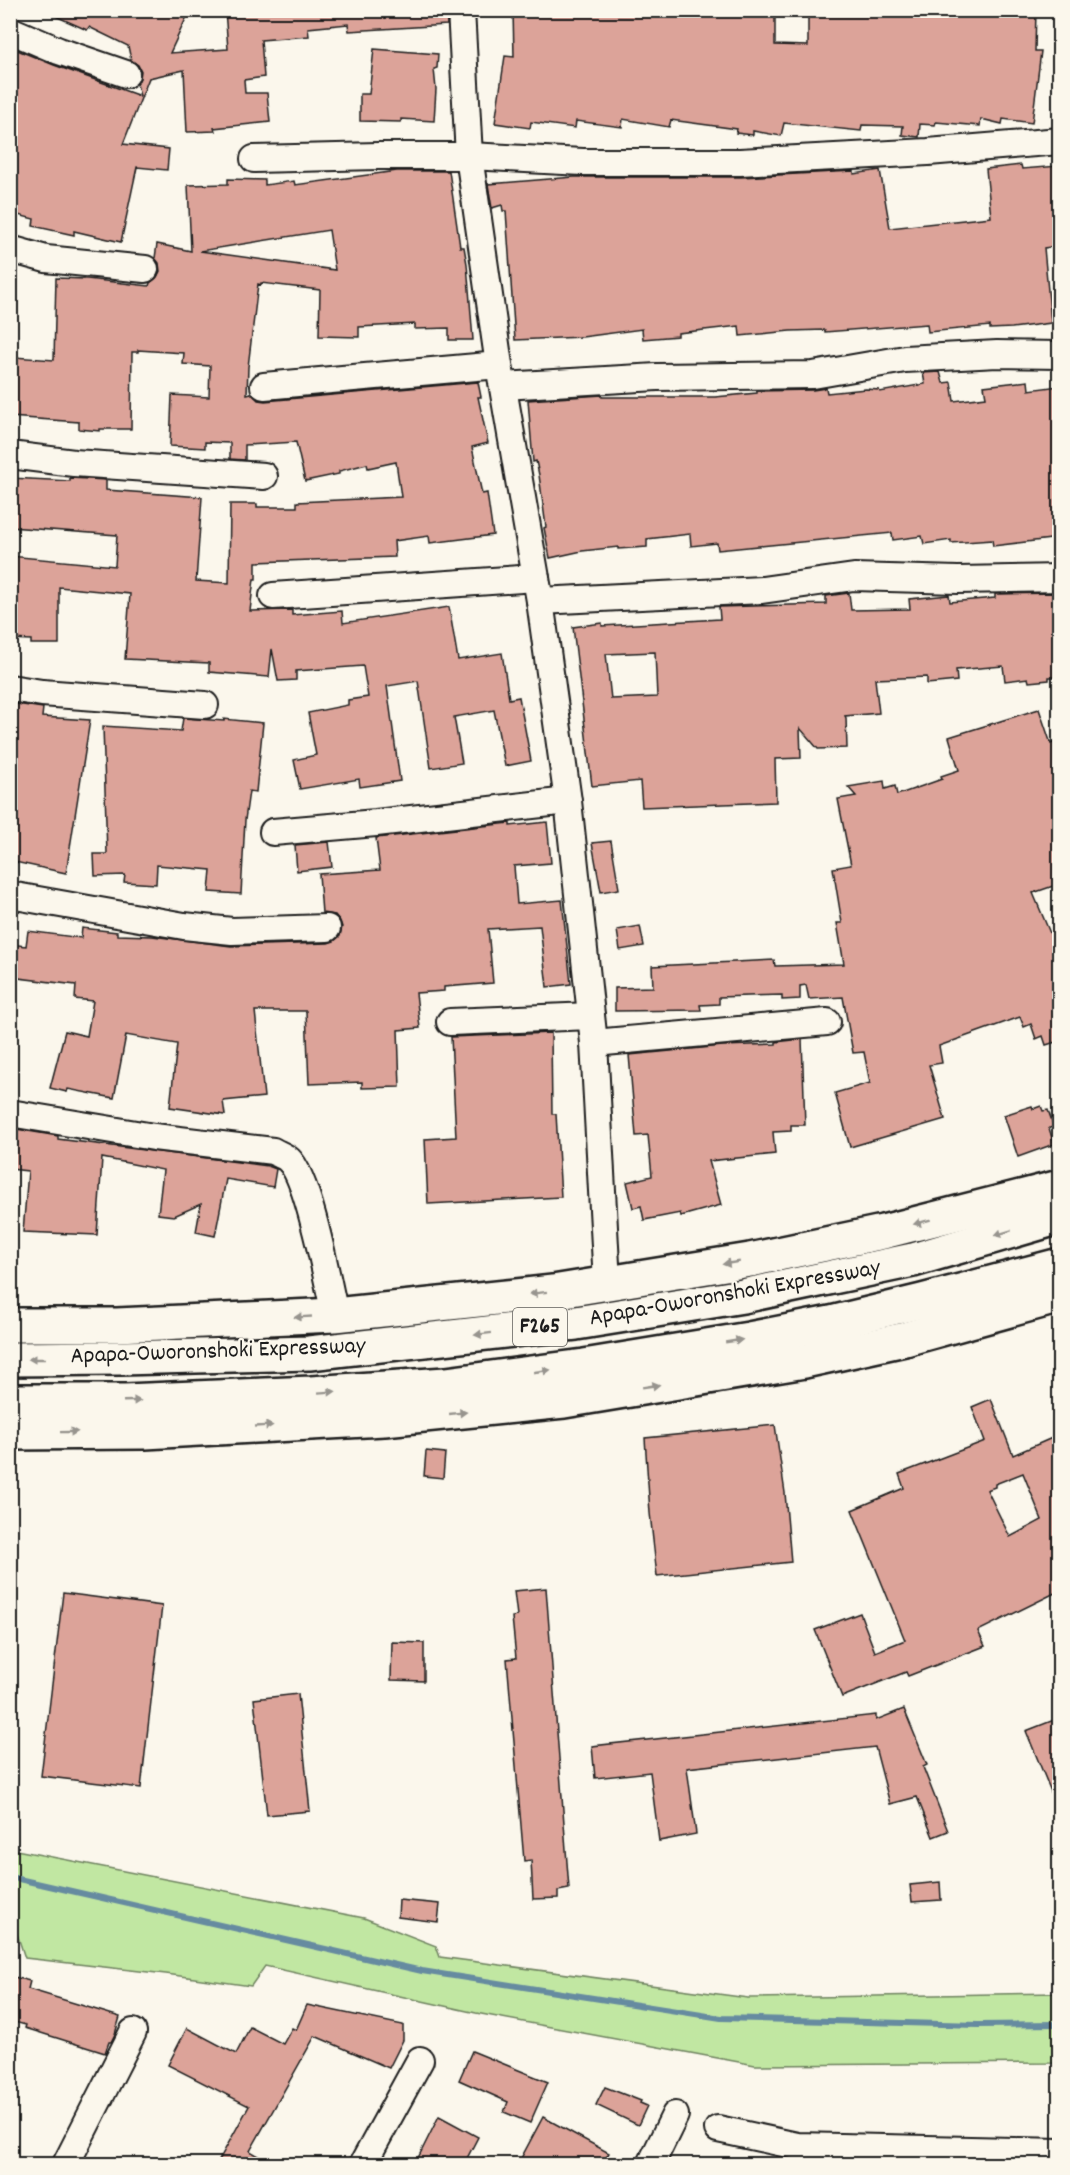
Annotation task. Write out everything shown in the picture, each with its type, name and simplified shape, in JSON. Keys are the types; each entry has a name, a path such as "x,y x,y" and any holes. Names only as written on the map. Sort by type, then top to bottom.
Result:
{"main road":[{"name":"Apapa-Oworonshoki Expressway","path":"10,1324 117,1325 335,1315 464,1302 607,1283 750,1260 872,1235 1059,1186"},
{"name":"Apapa-Oworonshoki Expressway","path":"10,1359 309,1353 576,1323 743,1296 913,1260 1059,1217"},
{"name":"Apapa-Oworonshoki Expressway","path":"10,1401 125,1401 311,1393 446,1384 584,1366 796,1330 922,1301 1059,1265"},
{"path":"10,1433 145,1432 384,1419 564,1401 805,1361 905,1339 1059,1296"}],"street":[{"path":"461,10 469,156 501,376 538,590 568,801 594,1043 607,1283"},
{"path":"10,30 58,51 126,74"},
{"path":"254,159 469,156 583,162 740,162 928,152 1059,141"},
{"path":"10,249 46,259 145,269"},
{"path":"264,386 501,376 813,375 904,359 997,354 1059,355"},
{"path":"10,455 74,463 264,476"},
{"path":"273,597 538,590 762,590 854,577 958,580 1059,578"},
{"path":"10,688 42,693 205,705"},
{"path":"273,832 376,823 568,801"},
{"path":"10,895 184,926 232,931 327,928"},
{"path":"450,1022 591,1016"},
{"path":"594,1043 827,1023"},
{"path":"10,1113 154,1137 273,1151 289,1160 299,1176 315,1228 335,1315"},
{"path":"66,2164 133,2032"},
{"path":"363,2164 420,2060"},
{"path":"651,2164 675,2115"},
{"path":"718,2129 797,2146 1020,2158 1059,2152"}],"green space":[{"path":"11,1849 364,1918 436,1946 440,1957 748,1998 1059,1993 1059,2063 755,2065 476,2013 265,1966 251,1986 25,1958 11,1921"}],"building":[{"path":"42,10 190,10 170,53 228,49 225,10 446,10 447,25 349,31 348,24 308,28 309,36 261,40 264,77 244,80 245,93 267,93 270,122 214,128 215,131 187,132 184,70 149,78 123,144 169,149 167,170 137,167 121,242 74,231 74,235 33,226 34,219 10,213 10,47 140,96 137,84 141,71 138,65 131,60 128,46 89,27 87,30"},
{"path":"513,10 757,10 757,13 775,12 775,45 808,46 808,10 1036,10 1035,51 1041,51 1032,123 1003,119 1002,124 981,119 980,126 936,122 935,125 920,124 919,137 902,135 903,126 862,125 861,131 784,123 781,136 753,131 753,135 736,133 737,129 671,120 669,127 623,119 622,127 576,121 575,128 531,122 530,128 495,123 505,56 514,57"},
{"path":"374,49 438,54 437,68 434,69 436,89 434,121 401,119 401,122 360,121 360,94 369,94"},
{"path":"1021,165 1022,169 1059,166 1059,246 1044,248 1051,323 1012,328 990,329 990,326 928,332 927,324 740,336 739,326 643,339 642,329 582,337 515,340 506,211 503,211 502,205 492,208 488,184 574,177 741,177 854,171 854,174 880,170 890,228 991,217 986,169"},
{"path":"397,171 449,171 460,247 464,247 467,264 473,340 449,340 449,328 415,329 415,324 359,327 359,337 319,336 320,290 261,283 261,285 258,284 247,394 251,393 258,400 265,401 478,382 481,397 478,397 488,443 472,447 482,494 487,493 493,535 430,543 429,536 394,541 395,557 256,562 256,579 254,579 250,611 292,610 292,615 342,611 343,623 449,607 458,660 502,653 509,699 519,697 531,761 505,766 494,710 454,717 462,763 431,768 418,681 387,686 400,781 360,787 359,779 300,789 294,760 316,755 308,713 348,705 348,700 368,697 363,666 296,671 296,680 278,681 272,649 269,677 209,672 209,663 125,659 130,594 59,587 59,644 31,644 31,640 10,639 10,556 115,566 117,535 10,527 10,478 106,480 106,490 202,497 196,581 229,583 230,504 297,507 297,502 401,497 396,462 368,468 367,464 339,471 339,474 305,481 296,442 245,445 245,460 230,459 230,443 205,442 205,448 170,446 172,395 209,397 210,366 183,364 184,353 138,350 138,352 132,352 131,429 100,429 100,431 79,429 79,422 10,417 14,357 54,360 56,278 149,286 160,271 159,263 155,258 157,244 191,251 188,185 228,184 228,179 265,180 265,185 294,181 295,185","holes":["329,230 335,270 200,251"]},
{"path":"940,372 943,383 951,382 954,401 986,397 984,386 1028,381 1029,390 1059,386 1059,538 993,546 992,540 951,543 951,540 924,544 922,536 893,540 892,533 718,550 717,543 691,546 690,534 647,539 647,547 582,551 550,558 544,528 546,527 539,475 536,461 533,462 528,400 602,395 602,397 715,397 757,393 757,391 826,388 827,393 866,389 880,392 925,384 923,373"},
{"path":"849,593 851,610 910,609 909,599 949,595 950,602 995,598 995,594 1059,593 1059,677 1029,682 1028,678 1005,681 1003,666 956,670 957,681 927,684 927,677 875,679 879,713 845,716 847,748 818,749 800,728 801,758 775,759 776,802 642,807 640,781 592,786 573,627 602,623 602,626 720,619 719,607 826,604 826,596","holes":["655,652 657,697 611,699 606,654"]},
{"path":"16,704 43,708 42,717 90,720 66,873 10,861 10,803 14,781 10,781 10,758"},
{"path":"1039,709 1051,744 1055,742 1059,755 1059,884 1033,893 1058,952 1053,954 1059,969 1059,1041 1046,1045 1043,1036 1036,1039 1031,1024 1024,1027 1020,1017 939,1046 942,1063 929,1065 945,1119 850,1147 835,1093 870,1083 864,1052 853,1053 843,997 809,999 806,985 800,986 800,999 782,1000 782,995 719,997 719,1004 700,1005 701,1010 615,1011 615,988 653,987 652,966 774,960 775,966 844,964 837,923 842,923 833,868 851,865 838,799 856,796 848,787 884,781 885,789 895,786 897,795 942,779 941,776 959,770 949,737"},
{"path":"183,718 263,723 256,792 249,791 245,820 241,894 209,892 211,870 157,865 156,884 124,882 125,875 95,876 94,854 107,854 103,726 181,731"},
{"path":"547,822 551,863 514,866 517,904 562,900 571,984 547,987 540,926 488,929 493,983 444,987 444,991 416,993 420,1028 398,1030 400,1087 362,1088 362,1082 309,1084 306,1011 255,1011 264,1097 223,1101 225,1115 170,1107 177,1044 126,1035 114,1098 50,1088 65,1031 87,1036 93,1001 75,999 76,985 10,977 10,944 26,946 28,931 81,938 82,928 117,932 117,935 152,936 231,946 328,943 340,936 342,927 335,915 322,913 319,874 380,870 376,838 510,823 510,826"},
{"path":"611,841 619,889 601,892 592,843"},
{"path":"329,842 332,867 297,871 295,845"},
{"path":"640,926 644,946 620,950 617,930"},
{"path":"551,1033 552,1114 556,1114 561,1197 428,1204 425,1139 456,1137 451,1037"},
{"path":"802,1039 805,1125 791,1125 791,1131 773,1132 775,1154 709,1161 721,1205 681,1216 680,1213 644,1220 641,1206 633,1208 627,1182 652,1176 648,1135 636,1136 629,1055 723,1046 776,1044 776,1042"},
{"path":"1032,1106 1033,1109 1041,1106 1043,1111 1048,1110 1054,1127 1049,1128 1054,1144 1018,1157 1004,1115"},
{"path":"10,1128 58,1136 58,1139 268,1166 276,1169 273,1187 226,1179 215,1236 196,1232 201,1204 174,1216 158,1214 163,1170 102,1158 97,1235 23,1232 28,1171 10,1169"},
{"path":"991,1399 1013,1455 1059,1435 1059,1591 978,1631 985,1646 908,1676 906,1672 842,1697 815,1630 860,1613 875,1652 905,1640 852,1510 904,1488 899,1474 985,1441 972,1407","holes":["1023,1473 1042,1520 1010,1537 987,1490 995,1487 995,1484"]},
{"path":"775,1425 785,1493 791,1562 657,1576 645,1438"},
{"path":"426,1451 445,1453 443,1478 424,1476"},
{"path":"546,1588 569,1889 558,1891 558,1898 533,1899 531,1860 524,1861 507,1659 516,1658 512,1617 517,1616 514,1591"},
{"path":"63,1593 162,1606 141,1788 41,1776"},
{"path":"392,1642 424,1643 424,1681 391,1680"},
{"path":"298,1694 310,1811 267,1815 254,1699"},
{"path":"904,1709 927,1765 923,1767 948,1831 933,1837 917,1797 890,1804 875,1747 687,1768 696,1834 659,1841 650,1772 595,1778 592,1746 876,1715 876,1720"},
{"path":"1059,1718 1059,1811 1026,1731"},
{"path":"940,1882 941,1900 912,1902 910,1885"},
{"path":"399,1900 440,1904 438,1922 398,1917"},
{"path":"10,1976 30,1981 28,1989 120,2017 115,2034 105,2053 25,2028 26,2025 10,2021"},
{"path":"307,2005 403,2025 403,2040 389,2068 315,2036 250,2151 273,2164 217,2164 249,2106 168,2065 187,2028 236,2054 250,2027 283,2044 292,2028 296,2030"},
{"path":"472,2051 548,2082 530,2123 504,2112 508,2102 459,2080"},
{"path":"605,2087 641,2101 640,2103 647,2106 638,2125 596,2105"},
{"path":"439,2116 478,2137 464,2164 415,2164"},
{"path":"543,2117 609,2153 602,2164 518,2164"}],"waterway":[{"path":"10,1877 422,1971 721,2018 978,2025 1060,2024"}]}
